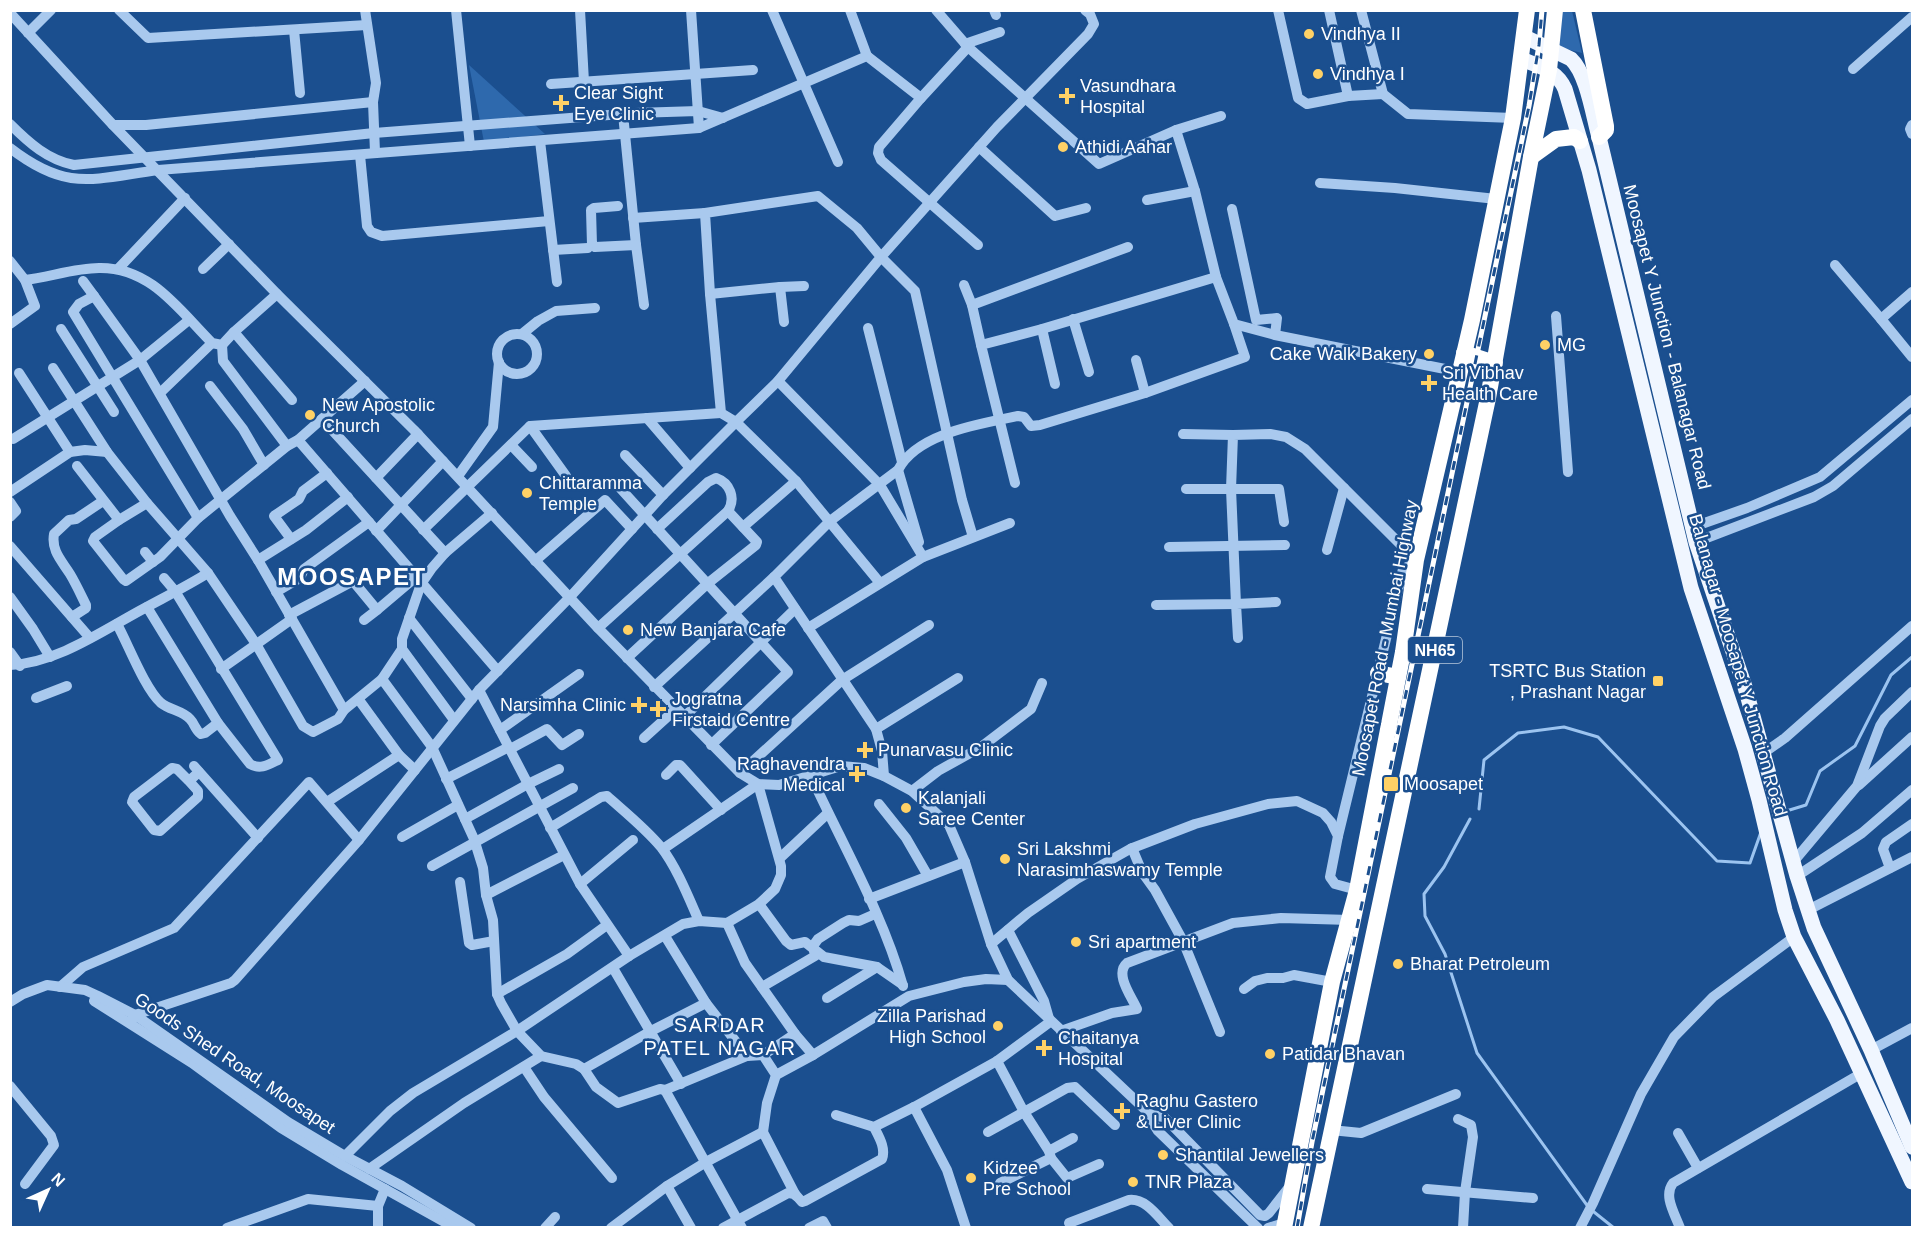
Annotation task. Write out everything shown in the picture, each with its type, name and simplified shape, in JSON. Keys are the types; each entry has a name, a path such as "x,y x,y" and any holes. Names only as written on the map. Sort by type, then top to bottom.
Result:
{"highway":[{"name":"NH65","path":"1521,59 1527,10"},
{"name":"NH65","path":"1311,1227 1495,363 1531,157 1549,70 1555,10"},
{"path":"1583,10 1606,126 1606,130 1599,137"},
{"name":"Moosapet Road - Mumbai Highway","path":"1279,1226 1292,1185 1332,982 1357,890 1398,677 1416,565 1460,372 1513,118 1521,59"},
{"path":"1531,157 1556,139 1574,136 1580,141"},
{"path":"1464,353 1495,363"},
{"path":"1378,673 1398,677"},
{"path":"1307,1106 1321,1115 1327,1116 1336,1112"},
{"path":"1302,1135 1312,1128 1330,1133"}],"main road":[{"name":"Moosapet Y Junction - Balanagar Road","path":"1525,37 1571,59 1580,70 1599,137 1696,542 1765,752 1797,876 1814,928 1871,1050 1912,1147"},
{"path":"1521,59 1549,70"},
{"name":"Balanagar - Moosapet Y Junction Road","path":"1549,70 1562,83 1592,181 1691,588 1739,730 1759,800 1785,910 1794,937 1823,991 1912,1182"},
{"path":"1823,991 1839,984"}],"street":[{"path":"28,33 51,10"},
{"path":"119,10 148,38 368,25"},
{"path":"366,10 376,83 373,102 375,152"},
{"path":"456,10 470,146"},
{"path":"580,10 584,82"},
{"path":"691,10 699,128"},
{"path":"772,10 838,162"},
{"path":"850,10 867,56 921,98"},
{"path":"936,10 967,46 1099,164 1176,130 1221,116"},
{"path":"133,1019 231,983 359,840 475,694 570,597 663,495 778,381 929,202 1088,34 1094,24 1090,14 1085,10"},
{"path":"1278,10 1298,98 1307,104 1348,96 1383,94"},
{"path":"1329,10 1348,96"},
{"path":"1361,10 1383,94 1407,114 1513,118"},
{"path":"10,13 113,125 418,434 654,687 740,773 758,784 779,785 841,766 864,768 912,791 949,825 965,862 992,944 1008,980 1151,1115 1158,1131 1258,1227"},
{"path":"1853,69 1912,17"},
{"path":"294,30 300,93"},
{"path":"978,245 881,160 878,153 879,147 967,46 1000,32"},
{"path":"10,147 45,171 64,178 82,180 158,170 699,128 867,56"},
{"path":"551,84 753,70"},
{"path":"113,125 146,125 373,102"},
{"path":"10,124 39,150 60,162 74,165 374,133 623,114 698,111 723,118"},
{"path":"623,114 644,304"},
{"path":"1912,125 1910,129 1912,134"},
{"path":"654,687 774,577 830,521 880,485 921,444 948,433 1018,416 1024,417 1031,426 1040,425 1145,393 1245,357 1216,277 1195,191 1176,130"},
{"path":"540,141 557,282"},
{"path":"979,147 1054,216 1086,208"},
{"path":"360,154 367,226 371,232 382,236 549,221"},
{"path":"1320,183 1395,188 1496,199"},
{"path":"1147,200 1195,191"},
{"path":"633,218 705,213 818,196 857,228 881,257 915,291 962,500 974,537"},
{"path":"118,269 185,198"},
{"path":"618,206 591,210 592,245 601,248 636,244"},
{"path":"1232,209 1256,320 1277,318 1275,334"},
{"path":"705,213 710,294 722,413"},
{"path":"203,269 229,244"},
{"path":"972,305 1128,247"},
{"path":"553,250 588,248"},
{"path":"10,261 25,280 35,306 10,324"},
{"path":"1835,265 1912,357"},
{"path":"25,280 80,277 97,268 118,269 139,276 156,286 189,320 217,344 223,361 287,446"},
{"path":"80,277 140,360 344,710"},
{"path":"981,345 1216,277"},
{"path":"964,285 972,305 1015,483"},
{"path":"710,294 804,286"},
{"path":"780,288 784,322"},
{"path":"1881,319 1912,292"},
{"path":"160,393 278,294"},
{"path":"94,296 79,304 73,312 198,518"},
{"path":"458,476 493,427 499,362 498,349 504,338 509,335 522,334 538,321 556,311 595,308"},
{"path":"1556,316 1568,472"},
{"path":"13,439 140,360 189,320"},
{"path":"1073,320 1089,372"},
{"path":"1234,324 1460,372"},
{"path":"868,328 923,557"},
{"path":"61,329 114,412"},
{"path":"1042,329 1055,384"},
{"path":"234,332 292,400"},
{"path":"499,362 507,371 513,373 527,371 532,367 537,355 536,348 533,342 522,334"},
{"path":"1136,360 1145,393"},
{"path":"53,368 108,452 147,503 208,573 256,644 303,726 313,732 338,719 344,710 382,680 402,649 402,639 418,580"},
{"path":"19,373 70,452"},
{"path":"147,503 97,535 93,542 126,581 153,562 198,518 287,446 298,440 365,381"},
{"path":"778,381 880,485 923,557"},
{"path":"210,386 243,429 264,465"},
{"path":"1693,526 1747,508 1820,477 1912,400"},
{"path":"423,530 530,426 722,413 736,422 796,481 880,583"},
{"path":"322,418 445,553"},
{"path":"647,418 690,468"},
{"path":"1696,542 1814,497 1833,486 1912,419"},
{"path":"530,426 566,476"},
{"path":"376,478 418,434"},
{"path":"1183,434 1270,434 1286,437 1305,449 1416,565"},
{"path":"1233,435 1231,489 1238,638"},
{"path":"298,440 498,671"},
{"path":"512,445 532,467"},
{"path":"10,492 70,452 85,450 108,452"},
{"path":"625,455 663,495"},
{"path":"276,592 300,578 304,569 372,526 400,505 443,461"},
{"path":"77,466 118,520"},
{"path":"291,539 274,516 299,499 303,491 327,473"},
{"path":"598,628 728,510 732,502 727,485 716,478 708,483 657,529"},
{"path":"743,527 796,481"},
{"path":"620,488 788,672 711,744"},
{"path":"1327,550 1344,488"},
{"path":"1186,489 1279,489 1284,522"},
{"path":"258,560 328,515 348,497"},
{"path":"536,561 605,500 632,529"},
{"path":"72,617 86,608 86,605 56,552 53,544 54,534 69,520 76,519 103,501"},
{"path":"10,502 16,511 10,517"},
{"path":"627,658 707,584 756,544 757,542 728,510"},
{"path":"364,620 418,580 445,553 492,513"},
{"path":"808,627 923,557 1010,523"},
{"path":"1169,547 1285,545"},
{"path":"10,546 90,638"},
{"path":"145,552 153,562"},
{"path":"1357,890 1335,884 1330,877 1403,569 1416,565"},
{"path":"10,652 15,665 50,657 117,624 208,573"},
{"path":"774,577 876,729 882,751 884,776"},
{"path":"147,607 218,723 250,764 259,768 278,760 175,591 164,578"},
{"path":"221,669 291,617 353,581 377,610"},
{"path":"10,597 50,657"},
{"path":"1156,605 1276,603"},
{"path":"644,738 680,713 795,609"},
{"path":"409,618 475,694 500,730 580,884 629,956"},
{"path":"117,624 149,686 160,702 187,716 201,734 218,723"},
{"path":"740,773 842,680 929,625"},
{"path":"1765,752 1785,738 1912,626"},
{"path":"402,649 454,720"},
{"path":"500,730 579,674"},
{"path":"876,729 958,678"},
{"path":"382,680 432,747 476,842 493,920 496,994 517,1031 541,1056 576,1064 584,1070 596,1087 618,1102 660,1089 665,1090 747,1056 763,1055 795,1034"},
{"path":"912,791 938,771 981,747 1031,709 1042,683"},
{"path":"36,698 67,686"},
{"path":"1857,786 1880,726 1885,718 1912,693"},
{"path":"359,700 399,755 415,770"},
{"path":"446,779 548,729 562,745 579,734"},
{"path":"1793,856 1857,786 1912,737"},
{"path":"327,802 399,755"},
{"path":"666,775 676,765 680,765 721,810"},
{"path":"172,768 177,769 189,781 198,791 198,797 160,831 154,830 132,802 134,797 172,768"},
{"path":"189,781 197,769 258,838"},
{"path":"465,819 559,769"},
{"path":"811,776 869,899 909,996"},
{"path":"65,987 83,967 174,928 309,783 359,840"},
{"path":"663,849 758,784"},
{"path":"345,1156 390,1111 413,1093 517,1031 629,956 683,924 699,921 727,923 759,904 775,889 782,866 758,784"},
{"path":"432,866 573,788"},
{"path":"1797,876 1862,833 1912,790"},
{"path":"550,828 605,795 650,834 663,849 699,921"},
{"path":"992,944 1077,879 1132,848 1195,824 1268,804 1298,801 1323,813 1338,836"},
{"path":"879,804 906,838 928,876"},
{"path":"402,837 458,805"},
{"path":"780,858 828,813"},
{"path":"1890,868 1883,849 1886,842 1912,824"},
{"path":"580,884 633,840"},
{"path":"1132,848 1142,872 1155,890 1183,941 1220,1032"},
{"path":"486,895 564,855"},
{"path":"1808,910 1912,857"},
{"path":"869,899 965,862"},
{"path":"460,882 469,943 472,945 494,940"},
{"path":"759,904 788,943 792,945 805,942 813,946 824,957 877,967 903,986"},
{"path":"762,987 815,956 813,946 818,939 849,920 859,921 875,914"},
{"path":"1061,1031 1112,1013 1137,1009 1121,974 1122,967 1183,941 1233,923 1281,918 1350,920"},
{"path":"727,923 745,963 795,1034 813,1055"},
{"path":"496,994 567,954 606,925"},
{"path":"1008,930 1044,1001 1050,1022"},
{"path":"665,936 706,1002 747,1056"},
{"path":"1580,1227 1593,1203 1641,1094 1674,1037 1713,997 1794,937"},
{"path":"827,999 877,967"},
{"path":"613,968 681,1084"},
{"path":"1244,989 1255,981 1294,975 1332,982"},
{"path":"796,1196 763,1132 766,1103 776,1074 813,1055 909,996 964,982 1008,980"},
{"name":"Goods Shed Road, Moosapet","path":"10,1002 46,985 85,990 133,1019 281,1128 369,1169 455,1227"},
{"path":"584,1070 706,1002"},
{"path":"836,1115 874,1126 914,1107 997,1061 1050,1022"},
{"path":"1871,1050 1912,1028"},
{"path":"763,1055 776,1074"},
{"path":"369,1169 464,1103 541,1056"},
{"path":"997,1061 1024,1112 1067,1178 1099,1164"},
{"path":"524,1066 544,1097 612,1178"},
{"path":"1680,1227 1668,1196 1668,1189 1673,1183 1862,1072"},
{"path":"10,1086 51,1136 54,1144 25,1184"},
{"path":"988,1132 1067,1088 1075,1087 1115,1125"},
{"path":"665,1090 739,1224"},
{"path":"1330,1133 1361,1133 1456,1094"},
{"path":"914,1107 947,1170 966,1227"},
{"path":"1151,1115 1164,1117 1260,1215 1269,1214 1292,1185"},
{"path":"1458,1119 1471,1125 1473,1137 1465,1192 1463,1227"},
{"path":"723,1227 739,1224 788,1193 792,1192 799,1200 805,1201 882,1159 884,1153 882,1144 874,1126"},
{"path":"611,1227 667,1186 763,1132"},
{"path":"1678,1133 1698,1168"},
{"path":"1000,1183 1050,1155 1073,1138"},
{"name":"Goods Shed Road, Moosapet","path":"316,1144 385,1189 400,1191 471,1227"},
{"path":"667,1186 691,1227"},
{"path":"378,1227 378,1206 385,1189"},
{"path":"1427,1189 1533,1197"},
{"path":"1069,1223 1137,1199 1168,1227"},
{"path":"227,1227 308,1200 378,1206"},
{"path":"545,1227 555,1217"},
{"path":"809,1227 823,1221 827,1227"}],"shaded area":[{"path":"1561,11 1572,11 1582,53 1558,47"},
{"path":"469,65 545,134 484,142"}],"waterway":[{"path":"1783,812 1806,805 1820,771 1855,746 1891,675 1912,657"},
{"path":"1479,809 1484,760 1518,733 1564,727 1598,737 1717,861 1750,863 1761,832"},
{"path":"1470,819 1444,867 1424,894 1425,916 1445,954 1477,1053 1589,1208 1614,1228"}],"railway":[{"path":"1297,1228 1312,1142 1529,106 1542,10"}],"place":[{"name":"Vindhya II","path":"1309,34"},
{"name":"Vindhya I","path":"1318,74"},
{"name":"Vasundhara Hospital","path":"1067,96"},
{"name":"Clear Sight Eye Clinic","path":"561,103"},
{"name":"Athidi Aahar","path":"1063,147"},
{"name":"MG","path":"1545,345"},
{"name":"Cake Walk Bakery","path":"1429,354"},
{"name":"Sri Vibhav Health Care","path":"1429,383"},
{"name":"New Apostolic Church","path":"310,415"},
{"name":"Chittaramma Temple","path":"527,493"},
{"name":"New Banjara Cafe","path":"628,630"},
{"name":"TSRTC Bus Station , Prashant Nagar","path":"1658,681"},
{"name":"Narsimha Clinic","path":"639,705"},
{"name":"Jogratna Firstaid Centre","path":"658,709"},
{"name":"Punarvasu Clinic","path":"865,750"},
{"name":"Raghavendra Medical","path":"857,774"},
{"name":"Moosapet","path":"1391,784"},
{"name":"Kalanjali Saree Center","path":"906,808"},
{"name":"Sri Lakshmi Narasimhaswamy Temple","path":"1005,859"},
{"name":"Sri apartment","path":"1076,942"},
{"name":"Bharat Petroleum","path":"1398,964"},
{"name":"Zilla Parishad High School","path":"998,1026"},
{"name":"Chaitanya Hospital","path":"1044,1048"},
{"name":"Patidar Bhavan","path":"1270,1054"},
{"name":"Raghu Gastero & Liver Clinic","path":"1122,1111"},
{"name":"Shantilal Jewellers","path":"1163,1155"},
{"name":"Kidzee Pre School","path":"971,1178"},
{"name":"TNR Plaza","path":"1133,1182"}],"district":[{"name":"MOOSAPET","path":"352,577"},
{"name":"SARDAR PATEL NAGAR","path":"720,1036"}]}
